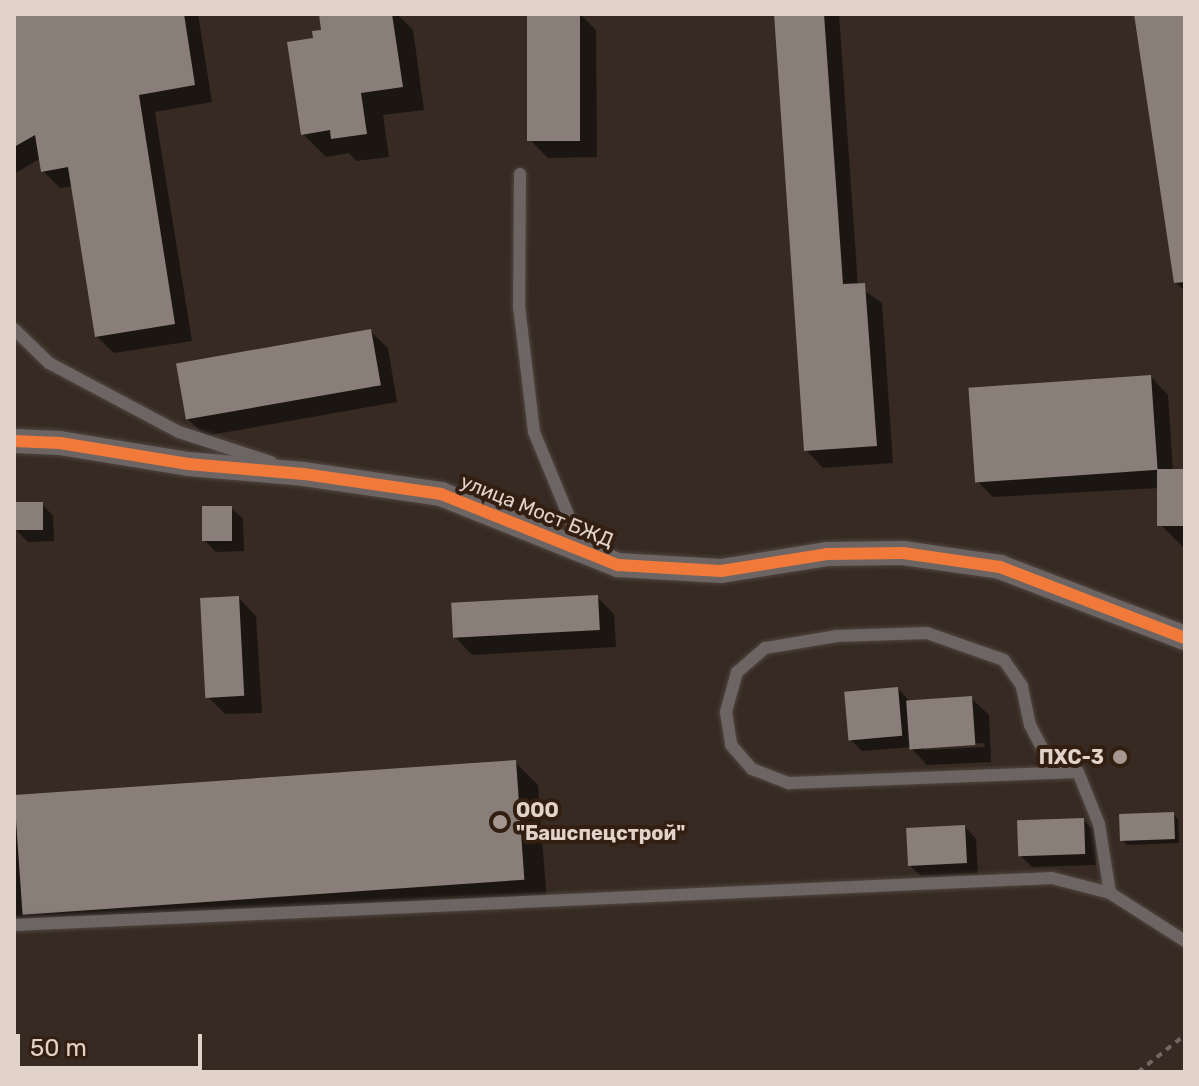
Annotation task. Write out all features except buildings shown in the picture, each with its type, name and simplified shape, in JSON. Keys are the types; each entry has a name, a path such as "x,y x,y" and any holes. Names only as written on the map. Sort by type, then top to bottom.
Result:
{"street":[{"name":"улица Мост БЖД","path":"14,441 304,474 441,494 517,520 618,565 721,571 827,554 903,553 1000,567 1185,638"}],"lane":[{"path":"520,174 519,306 534,432 572,524 618,565"},
{"path":"14,329 49,363 179,432 304,474"},
{"path":"1055,773 1030,725 1022,686 1004,660 927,633 837,636 765,648 737,672 726,712 731,745 752,769 789,783 1055,773 1078,772 1099,824 1110,893"},
{"path":"14,925 1052,878 1110,893 1185,941"}],"path":[{"path":"1138,1072 1185,1035"}],"cycle path":[{"path":"14,441 60,443 188,464 304,474 441,494 618,565 721,571 827,554 903,553 1000,567 1185,638"}],"place":[{"name":"ПХС-3","path":"1120,757"},
{"name":"ООО \"Башспецстрой\"","path":"500,822"}]}
